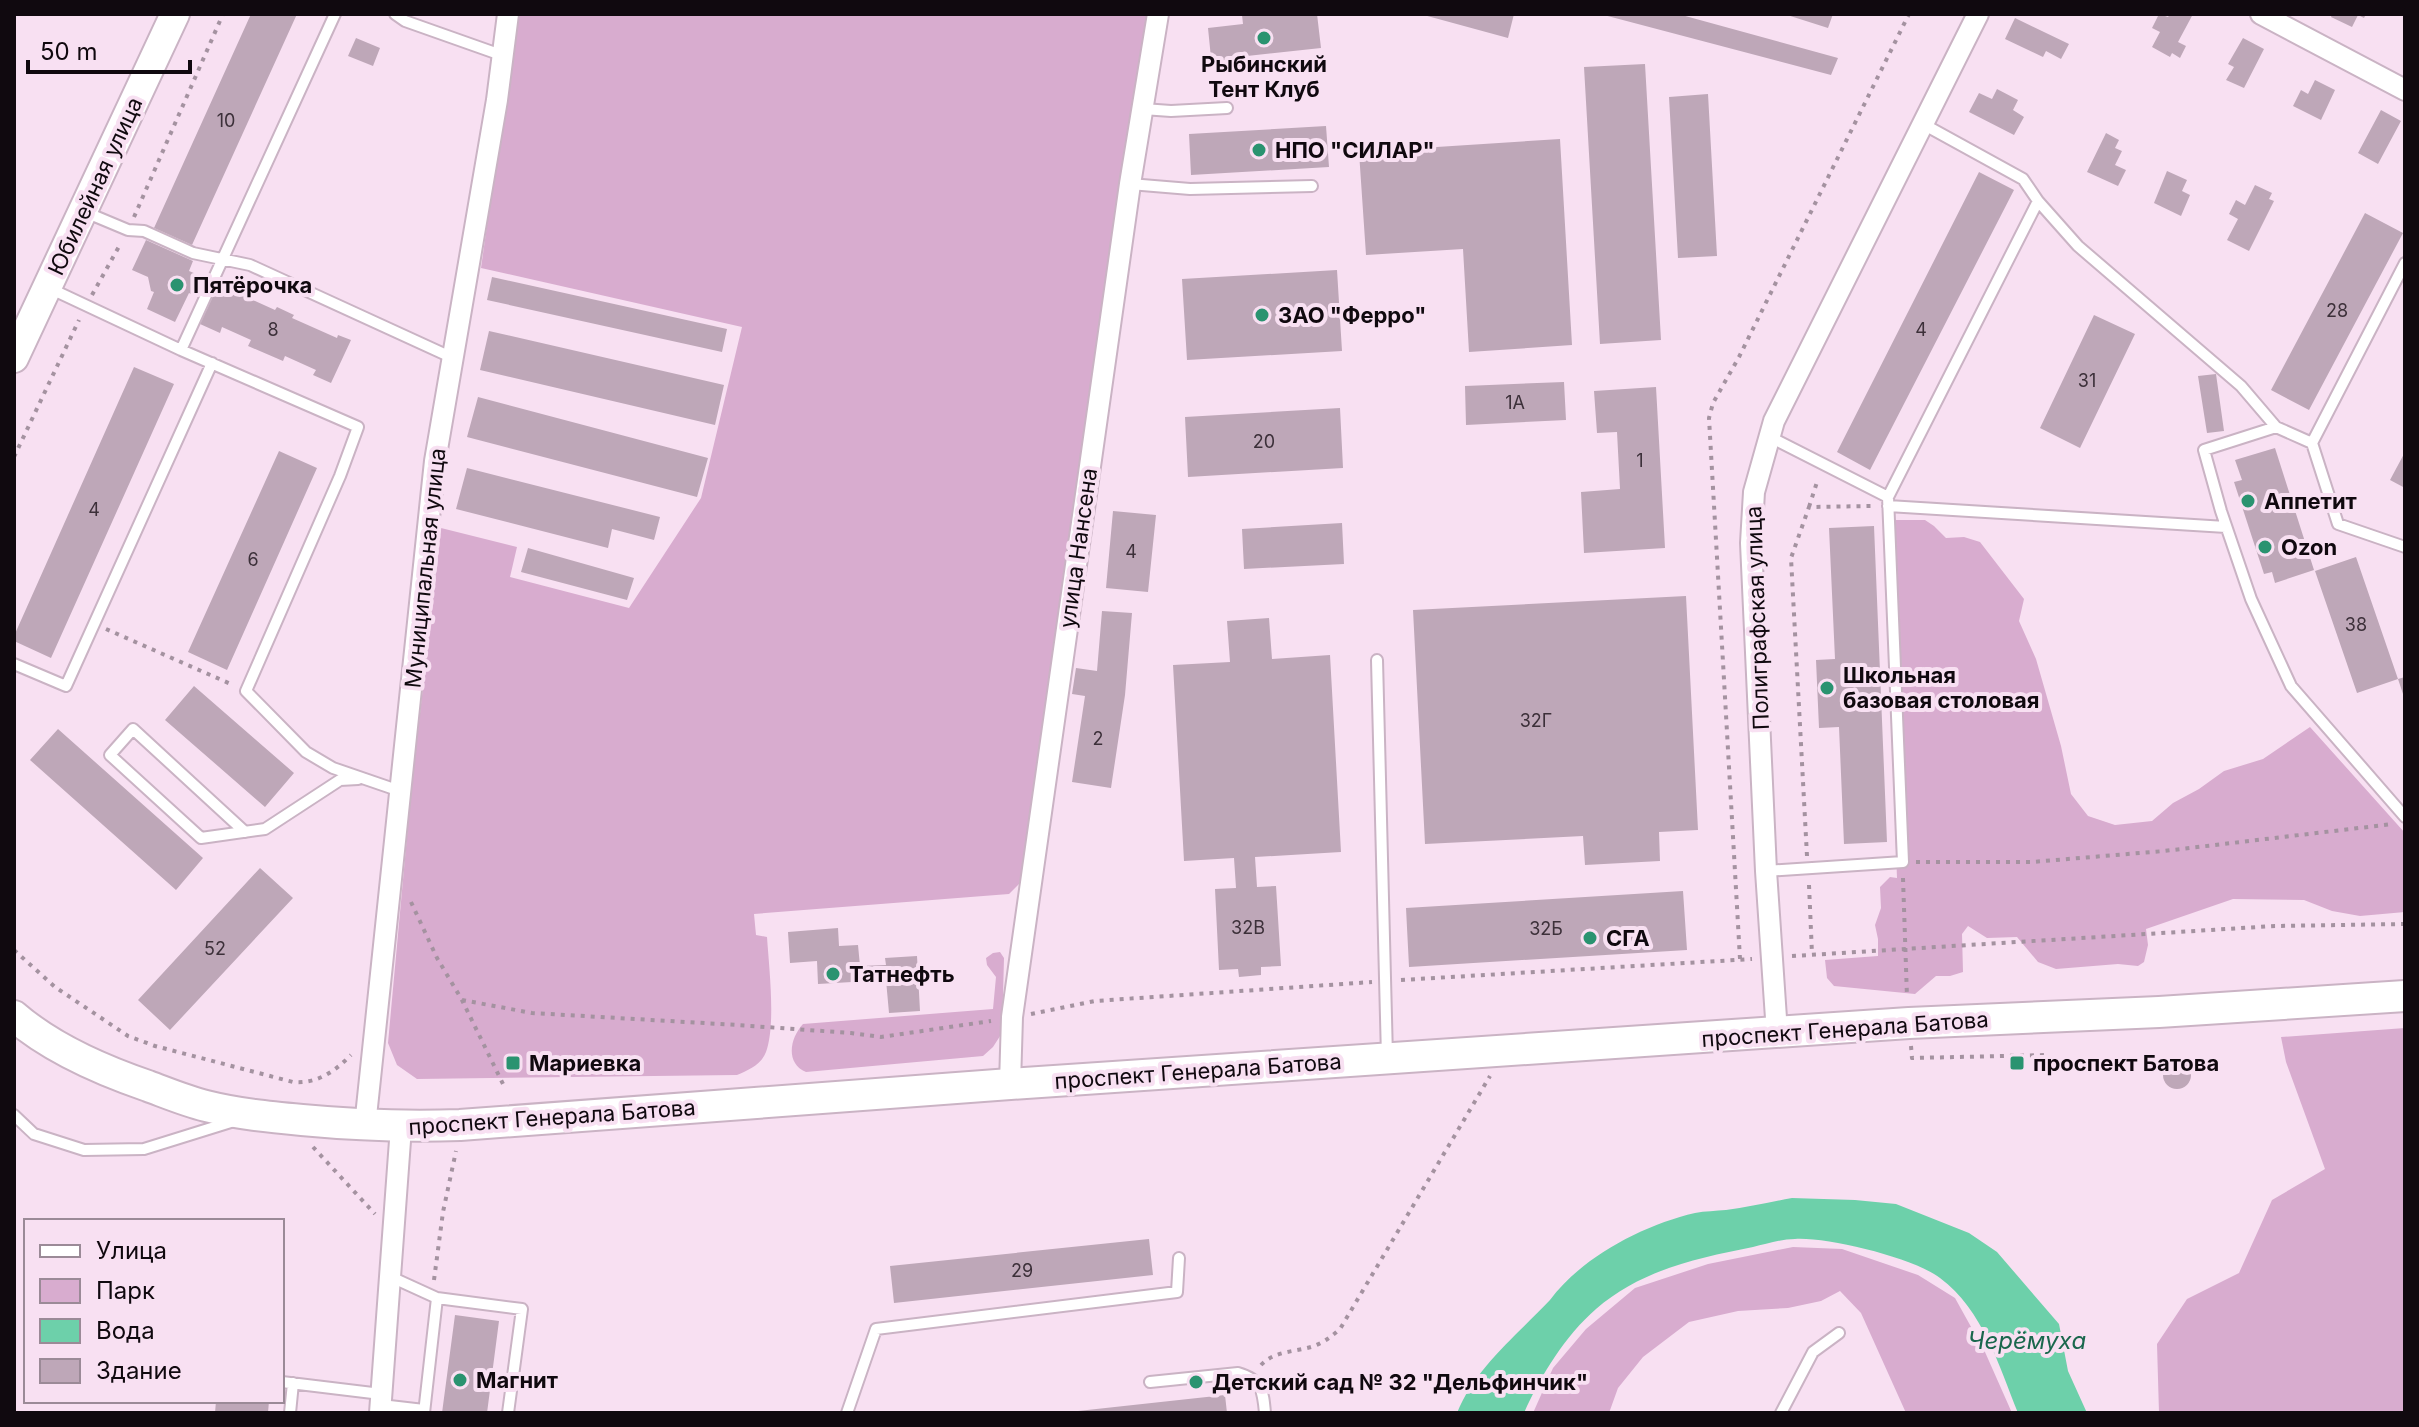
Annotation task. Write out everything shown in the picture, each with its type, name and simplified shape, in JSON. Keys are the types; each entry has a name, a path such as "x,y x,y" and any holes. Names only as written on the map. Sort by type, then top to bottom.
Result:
{"main road":[{"name":"проспект Генерала Батова","path":"14,1016 61,1048 117,1076 205,1106 251,1115 401,1127 1909,1023 2173,1012 2405,996"}],"street":[{"name":"Муниципальная улица","path":"365,1126 435,461 504,56 508,14"},
{"name":"улица Нансена","path":"1010,1084 1012,1017 1130,184 1158,14"},
{"name":"Полиграфская улица","path":"1777,1033 1766,871 1751,543 1754,492 1768,436 1978,14"},
{"path":"2261,14 2405,90"},
{"name":"Юбилейная улица","path":"14,358 170,18"},
{"path":"381,1404 401,1127"}],"lane":[{"path":"181,350 335,14"},
{"path":"395,14 405,21 504,56"},
{"path":"1143,109 1227,108"},
{"path":"1923,124 2023,179 2078,246 2241,386 2276,427 2312,443"},
{"path":"1130,184 1190,189 1312,186"},
{"path":"1766,871 1903,862 1888,502 2038,201"},
{"path":"83,211 128,230 144,231 193,253 250,265 453,358"},
{"path":"2405,263 2312,443 2338,524 2405,547"},
{"path":"47,288 358,427 340,476 246,691 306,752 333,768 400,791"},
{"path":"14,664 66,686 212,363"},
{"path":"2276,427 2204,450 2226,527 2251,599 2291,686 2405,820"},
{"path":"1768,436 1888,502 2226,527"},
{"path":"1377,660 1387,1059"},
{"path":"245,832 133,729 110,755 201,838 245,832 265,829 340,780 363,779"},
{"path":"14,1115 34,1134 84,1150 144,1149 251,1115"},
{"path":"847,1413 876,1329 1177,1292 1179,1258"},
{"path":"391,1277 434,1297 522,1309 508,1413"},
{"path":"290,1413 288,1382 424,1412 434,1297"},
{"path":"1781,1413 1813,1352 1839,1333"},
{"path":"1150,1382 1238,1373 1252,1377 1262,1388 1265,1413"}],"path":[{"path":"1812,954 1791,558 1823,464"},
{"path":"1809,507 1888,502"},
{"path":"95,624 246,691"},
{"path":"1903,862 2032,862 2164,851 2405,820"},
{"path":"393,864 437,958 462,1000 503,1084"},
{"path":"462,1000 532,1013 881,1037 1095,1001 2275,926 2405,924"},
{"path":"14,950 55,987 128,1036 293,1082 308,1083 330,1073 375,1032"},
{"path":"1252,1377 1265,1361 1329,1340 1340,1329 1506,1051"},
{"path":"309,1143 394,1235"},
{"path":"434,1297 443,1212 457,1147"}],"green space":[{"path":"517,14 1150,14 1027,861 1019,884 1009,894 754,914 756,935 767,937 771,1027 764,1057 737,1075 417,1079 397,1065 388,1043 411,793 441,528 517,547 510,577 629,608 701,498 742,327 481,268"},
{"path":"1884,520 1925,520 1946,538 1964,537 1980,542 2024,599 2019,621 2036,659 2071,794 2088,816 2115,825 2152,821 2173,803 2224,771 2263,759 2310,727 2405,833 2405,912 2360,916 2332,911 2304,900 2233,899 2146,929 2148,945 2144,962 2138,966 2118,964 2056,969 2038,962 2017,937 1987,938 1968,926 1962,934 1963,972 1936,976 1915,994 1834,986 1827,978 1825,960 1878,956 1875,925 1881,908 1880,887 1890,877 1897,878"},
{"path":"1000,952 1004,958 1002,1033 983,1056 806,1072 795,1063 793,1043 803,1024 993,1009 996,977 986,958"},
{"path":"2405,1028 2405,1413 2159,1413 2157,1344 2187,1299 2239,1273 2272,1200 2325,1169 2286,1062 2281,1037"},
{"path":"1793,1247 1842,1249 1918,1275 1955,1298 1985,1352 2012,1413 1906,1413 1861,1313 1840,1291 1821,1301 1788,1308 1738,1311 1689,1322 1643,1357 1618,1388 1609,1413 1533,1413 1553,1368 1586,1329 1635,1288 1708,1264"}],"water":[{"name":"Черёмуха","path":"1792,1198 1896,1204 1969,1233 1997,1252 2059,1324 2068,1371 2087,1413 2018,1413 1979,1322 1955,1291 1928,1270 1870,1250 1828,1241 1795,1239 1691,1261 1632,1284 1596,1309 1574,1331 1546,1371 1524,1413 1457,1413 1474,1381 1498,1353 1563,1284 1596,1257 1635,1234 1675,1218"}],"building":[{"path":"251,14 297,14 192,245 154,228"},
{"name":"Рыбинский Тент Клуб","path":"1317,14 1321,48 1247,56 1248,65 1212,68 1208,28 1243,24 1242,15"},
{"path":"1420,14 1514,14 1508,38"},
{"path":"1600,14 1678,14 1838,58 1831,75"},
{"path":"1784,14 1833,14 1828,28"},
{"path":"2159,14 2168,17 2170,14 2193,14 2178,42 2186,46 2180,58 2172,53 2170,57 2152,47 2160,32 2152,28"},
{"path":"2332,14 2366,14 2364,18 2358,15 2352,27 2331,17"},
{"path":"2015,18 2069,44 2061,59 2046,51 2043,57 2005,39"},
{"path":"356,38 380,48 373,66 348,56"},
{"path":"2243,38 2264,49 2244,88 2226,80 2234,67 2228,64"},
{"path":"1645,64 1661,340 1600,344 1584,67"},
{"path":"2315,80 2335,90 2321,120 2293,106 2301,90 2308,94"},
{"path":"1997,89 2018,100 2013,110 2024,117 2014,135 1969,112 1979,93 1992,99"},
{"path":"1708,94 1717,256 1678,258 1669,97"},
{"path":"2381,110 2401,121 2378,164 2358,153"},
{"name":"НПО \"СИЛАР\"","path":"1326,126 1329,167 1191,175 1189,134"},
{"path":"2106,133 2119,140 2115,148 2122,151 2115,165 2126,170 2118,186 2087,172"},
{"path":"1560,139 1572,345 1469,352 1463,249 1366,255 1359,152"},
{"path":"2167,171 2187,180 2182,191 2190,195 2181,216 2154,203"},
{"path":"1979,172 2014,190 1870,470 1837,452"},
{"path":"2255,185 2272,193 2269,199 2274,201 2249,251 2227,240 2238,219 2229,214 2236,200 2245,205"},
{"path":"2365,213 2403,233 2309,410 2271,390"},
{"name":"Пятёрочка","path":"146,240 193,261 189,271 208,279 199,298 189,293 175,322 147,309 154,292 151,291 148,277 132,270"},
{"name":"ЗАО \"Ферро\"","path":"1337,270 1342,351 1187,360 1182,279"},
{"path":"492,277 727,329 722,352 487,300"},
{"path":"220,281 229,285 228,289 294,315 292,318 337,338 338,335 351,340 331,383 313,375 316,370 285,356 283,361 248,346 251,340 222,327 220,333 200,324"},
{"path":"2094,315 2135,334 2080,448 2040,428"},
{"path":"489,331 724,385 715,425 480,370"},
{"path":"134,367 174,384 51,658 14,641 14,636"},
{"path":"2216,374 2224,431 2207,433 2198,376"},
{"path":"1564,382 1566,420 1466,425 1465,386"},
{"path":"1656,387 1665,548 1584,553 1581,492 1620,489 1617,432 1597,433 1594,391"},
{"path":"478,397 708,458 697,497 467,437"},
{"path":"1340,408 1343,468 1188,477 1185,417"},
{"path":"2275,448 2314,570 2275,583 2272,572 2264,574 2234,482 2242,480 2235,460"},
{"path":"279,451 317,468 227,670 188,652"},
{"path":"2405,452 2405,488 2390,480"},
{"path":"467,468 660,517 654,540 612,529 608,548 456,509"},
{"path":"1113,511 1156,515 1148,592 1106,588"},
{"path":"1342,523 1344,564 1244,569 1242,529"},
{"path":"1874,526 1887,842 1844,844 1839,727 1819,728 1816,660 1835,659 1829,528"},
{"path":"528,548 634,578 627,600 521,572"},
{"path":"2356,557 2398,679 2357,693 2315,571"},
{"path":"1686,596 1698,830 1659,832 1660,861 1585,865 1583,836 1425,844 1413,610"},
{"path":"1102,611 1132,613 1125,695 1111,788 1072,782 1085,696 1072,694 1076,668 1097,671"},
{"path":"1269,618 1272,659 1330,655 1341,852 1255,857 1257,887 1276,886 1281,966 1261,967 1261,975 1239,977 1238,969 1219,970 1215,889 1236,888 1234,858 1184,861 1173,665 1230,662 1227,621"},
{"path":"2405,677 2405,700 2398,679"},
{"path":"194,686 294,773 265,807 165,720"},
{"path":"58,729 203,858 176,890 30,760"},
{"path":"260,868 293,898 170,1030 138,1000"},
{"path":"1683,891 1687,950 1409,967 1406,908"},
{"path":"838,928 839,946 858,945 860,966 886,965 885,958 917,956 920,1011 889,1013 886,980 818,984 817,961 790,963 788,932"},
{"path":"2177,1061 2187,1065 2191,1075 2187,1085 2177,1089 2167,1085 2163,1075 2167,1065"},
{"path":"1149,1239 1153,1275 894,1303 890,1266"},
{"path":"455,1315 499,1321 487,1413 442,1413"},
{"path":"1225,1395 1227,1413 1078,1413 1078,1411"},
{"path":"216,1403 269,1403 268,1413 215,1413"}],"place":[{"name":"Рыбинский Тент Клуб","path":"1264,38"},
{"name":"НПО \"СИЛАР\"","path":"1259,150"},
{"name":"Пятёрочка","path":"177,285"},
{"name":"ЗАО \"Ферро\"","path":"1262,315"},
{"name":"Аппетит","path":"2248,501"},
{"name":"Ozon","path":"2265,547"},
{"name":"Школьная базовая столовая","path":"1827,688"},
{"name":"СГА","path":"1590,938"},
{"name":"Татнефть","path":"833,974"},
{"name":"Мариевка","path":"513,1063"},
{"name":"проспект Батова","path":"2017,1063"},
{"name":"Магнит","path":"460,1380"},
{"name":"Детский сад № 32 \"Дельфинчик\"","path":"1196,1382"}]}
